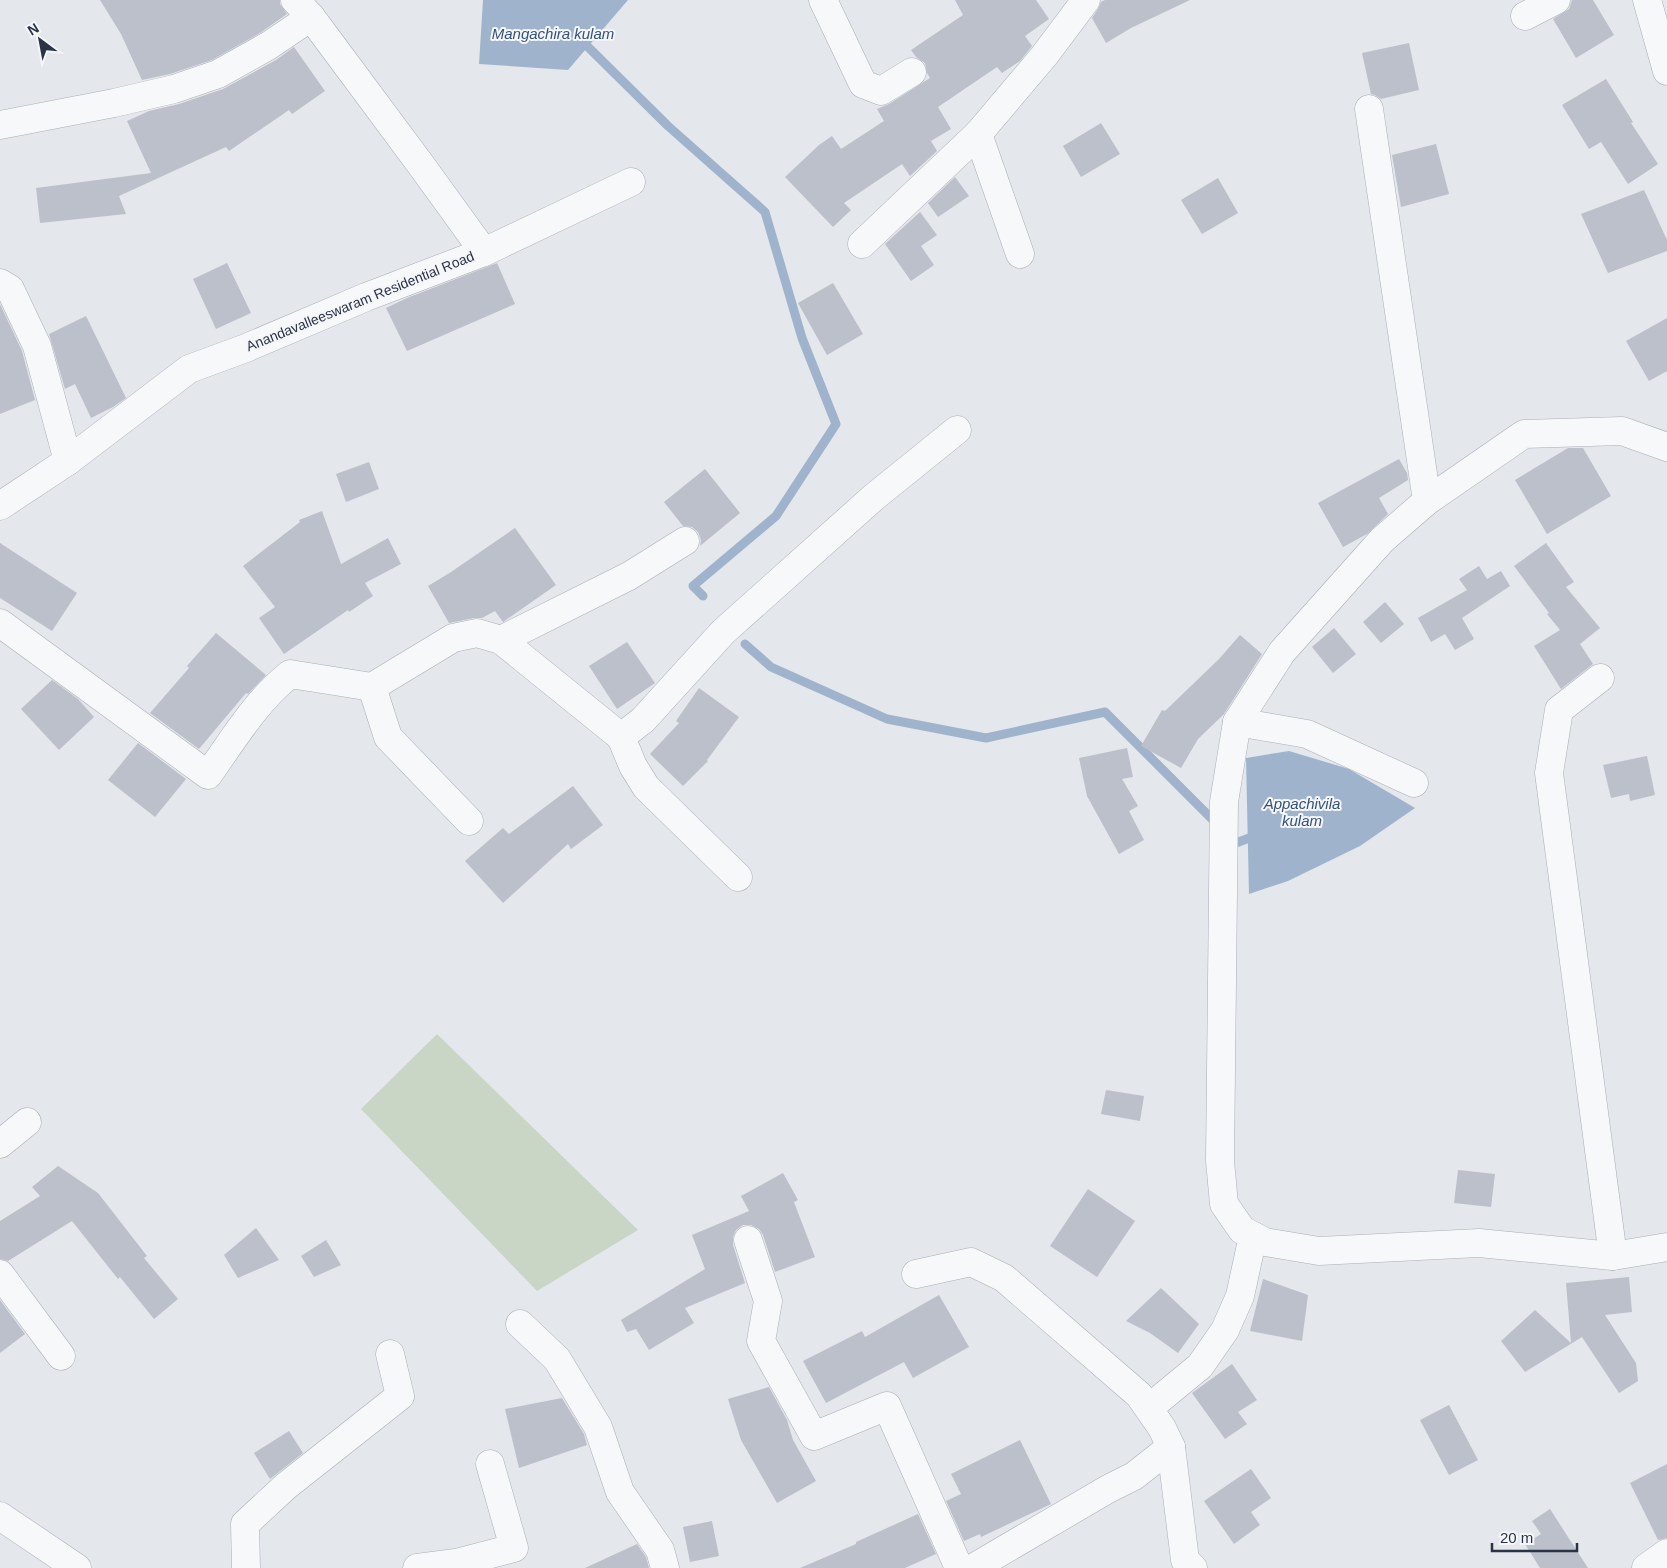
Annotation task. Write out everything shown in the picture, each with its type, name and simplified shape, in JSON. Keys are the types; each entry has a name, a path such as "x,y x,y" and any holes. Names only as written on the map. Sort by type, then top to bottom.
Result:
{"street":[{"path":"823,0 863,84 881,91 912,72"},
{"path":"862,244 978,134 1044,56 1086,0"},
{"path":"1525,16 1556,0"},
{"path":"1646,0 1667,71"},
{"path":"0,126 174,89 218,74 268,46 303,9"},
{"name":"Anandavalleeswaram Residential Road","path":"0,506 68,461 189,369 246,348 366,297 484,252 303,9"},
{"path":"1369,109 1427,501"},
{"path":"978,134 1020,254"},
{"path":"484,252 631,182"},
{"path":"0,283 10,289 37,346 68,461"},
{"path":"621,737 643,720 724,632 874,497 957,430"},
{"path":"1667,447 1622,431 1524,434 1427,501 1382,540 1282,652 1237,722 1224,802 1220,1162 1224,1204 1242,1230 1265,1242 1319,1251 1479,1243 1613,1256 1667,1247"},
{"path":"500,640 630,576 685,541"},
{"path":"0,623 208,775 252,714 274,687 290,674 372,686 453,638 477,633 500,640 621,737 633,766 646,787 738,877"},
{"path":"1600,678 1559,710 1549,773 1613,1256"},
{"path":"372,686 388,737 469,821"},
{"path":"1237,722 1307,734 1414,783"},
{"path":"0,1144 27,1122"},
{"path":"1148,1408 1200,1366 1225,1330 1240,1296 1253,1236"},
{"path":"748,1240 768,1301 761,1341 814,1436 887,1406 959,1568"},
{"path":"916,1274 971,1262 1004,1278 1139,1395 1162,1428 1171,1447 1184,1565"},
{"path":"0,1274 61,1356"},
{"path":"520,1324 557,1359 598,1427 620,1492 660,1550 666,1568"},
{"path":"246,1568 245,1524 286,1486 400,1396 390,1354"},
{"path":"973,1568 1108,1489 1134,1476 1171,1447"},
{"path":"417,1568 456,1563 514,1548 490,1464"},
{"path":"0,1516 77,1568"},
{"path":"1646,1568 1667,1553"}],"green space":[{"path":"437,1034 638,1230 537,1291 361,1109"}],"water":[{"name":"Mangachira kulam","path":"483,0 628,0 568,70 479,64"},
{"name":"Appachivila kulam","path":"1289,751 1349,769 1415,808 1360,846 1288,881 1249,894 1246,758"}],"building":[{"path":"100,0 280,0 280,4 287,14 260,33 212,60 170,74 142,80 121,34"},
{"path":"955,0 1036,0 1049,19 1025,36 1032,46 1020,61 1002,73 997,67 938,107 951,129 931,141 937,151 910,176 902,164 844,203 851,210 833,227 785,177 819,145 832,136 841,149 884,121 877,109 889,104 930,78 925,63 916,57 911,50 963,15"},
{"path":"1105,0 1190,0 1131,28 1106,43 1092,18 1101,2"},
{"path":"1572,0 1593,0 1614,35 1576,58 1553,19 1569,9"},
{"path":"1409,43 1419,90 1381,99 1371,94 1362,53"},
{"path":"294,47 325,91 292,114 289,110 229,151 226,147 119,196 126,214 40,223 36,188 151,173 127,121 149,111 179,104 223,89 276,60"},
{"path":"1606,79 1633,122 1631,123 1658,164 1628,184 1601,142 1589,149 1562,105"},
{"path":"1101,123 1120,154 1081,177 1063,146"},
{"path":"1436,144 1449,194 1401,207 1392,155"},
{"path":"955,177 969,196 938,217 928,203"},
{"path":"1218,178 1238,213 1202,234 1181,200"},
{"path":"1644,190 1667,240 1667,251 1608,273 1581,214"},
{"path":"920,212 937,235 921,246 934,265 911,281 885,244"},
{"path":"227,263 251,313 216,329 193,279"},
{"path":"497,263 515,304 407,351 386,308"},
{"path":"833,283 863,334 827,355 798,303"},
{"path":"0,304 22,351 35,400 0,414"},
{"path":"86,316 126,398 91,418 75,384 65,389 49,334"},
{"path":"1667,318 1667,371 1649,381 1626,341"},
{"path":"1568,448 1583,448 1611,496 1547,534 1515,480"},
{"path":"1399,459 1407,473 1408,480 1379,498 1388,514 1367,534 1343,547 1318,503"},
{"path":"369,462 379,489 346,502 336,474"},
{"path":"705,469 740,513 700,546 701,540 698,532 692,527 683,526 664,502"},
{"path":"322,511 341,564 388,538 401,564 365,583 373,596 349,612 348,610 284,654 259,618 275,607 243,566 300,522 299,520"},
{"path":"515,528 556,585 503,622 495,611 482,618 449,623 428,586"},
{"path":"0,543 77,593 52,631 0,598"},
{"path":"1546,543 1574,582 1566,587 1600,628 1580,644 1593,664 1561,689 1534,646 1560,630 1514,566"},
{"path":"1479,566 1487,579 1501,571 1510,586 1462,618 1474,639 1455,650 1445,634 1431,642 1418,618 1467,590 1459,579"},
{"path":"1385,602 1404,624 1381,643 1363,622"},
{"path":"1334,628 1356,654 1333,673 1312,647"},
{"path":"216,633 266,675 248,694 246,693 199,749 150,713"},
{"path":"1240,635 1262,654 1224,714 1198,739 1181,768 1141,746 1162,710 1165,711 1219,659"},
{"path":"627,642 655,683 617,709 589,666"},
{"path":"52,680 78,699 94,717 59,750 21,709"},
{"path":"699,688 739,717 708,761 683,786 650,754 679,723 676,721"},
{"path":"138,743 186,779 155,817 108,780"},
{"path":"1127,748 1133,777 1122,779 1138,806 1129,811 1144,840 1119,854 1087,796 1079,758"},
{"path":"1647,756 1655,795 1630,801 1629,794 1611,798 1603,765"},
{"path":"573,786 603,825 571,849 568,844 503,903 465,861 503,828 509,834"},
{"path":"1106,1090 1144,1096 1140,1121 1101,1114"},
{"path":"58,1166 98,1193 147,1256 144,1258 178,1299 154,1319 120,1277 118,1279 72,1221 8,1261 0,1259 0,1221 40,1196 32,1187"},
{"path":"1458,1170 1495,1174 1491,1207 1454,1203"},
{"path":"783,1173 798,1200 794,1202 815,1257 775,1272 763,1235 759,1229 751,1225 743,1225 736,1230 733,1237 733,1245 745,1283 685,1308 694,1323 649,1350 636,1329 627,1332 621,1320 705,1269 692,1235 749,1211 741,1196"},
{"path":"1088,1189 1135,1221 1097,1277 1050,1246"},
{"path":"256,1228 279,1260 238,1278 224,1255"},
{"path":"326,1240 341,1265 314,1277 301,1256"},
{"path":"1629,1277 1632,1312 1605,1315 1636,1363 1638,1381 1619,1393 1582,1337 1525,1372 1501,1341 1535,1310 1571,1343 1566,1283"},
{"path":"1263,1279 1308,1295 1302,1341 1250,1331"},
{"path":"1161,1288 1199,1324 1178,1353 1150,1333 1126,1321"},
{"path":"939,1295 969,1347 913,1378 904,1362 826,1403 803,1361 862,1331 865,1337"},
{"path":"0,1300 25,1334 0,1353"},
{"path":"1232,1364 1257,1400 1238,1412 1247,1424 1225,1439 1192,1393"},
{"path":"769,1387 787,1420 793,1440 816,1481 777,1503 741,1440 728,1399"},
{"path":"562,1398 584,1434 587,1445 519,1468 505,1409"},
{"path":"1449,1405 1478,1460 1449,1475 1420,1420"},
{"path":"289,1431 303,1453 270,1479 254,1453"},
{"path":"1020,1440 1051,1504 981,1537 980,1534 964,1541 946,1501 961,1494 951,1474"},
{"path":"1667,1464 1667,1538 1658,1540 1630,1483"},
{"path":"1251,1469 1271,1498 1251,1512 1260,1525 1234,1544 1204,1501"},
{"path":"1550,1509 1588,1568 1540,1568 1525,1544 1541,1534 1532,1521"},
{"path":"918,1514 936,1554 905,1568 800,1568 856,1544 856,1542"},
{"path":"712,1521 719,1556 690,1562 683,1527"},
{"path":"637,1544 646,1557 649,1568 585,1568"}],"waterway":[{"path":"579,38 668,126 765,212 802,338 836,424 776,516 693,586 703,596"},
{"path":"745,644 771,667 887,719 986,738 1105,712 1219,826"},
{"path":"1230,837 1236,843 1257,835"}]}
